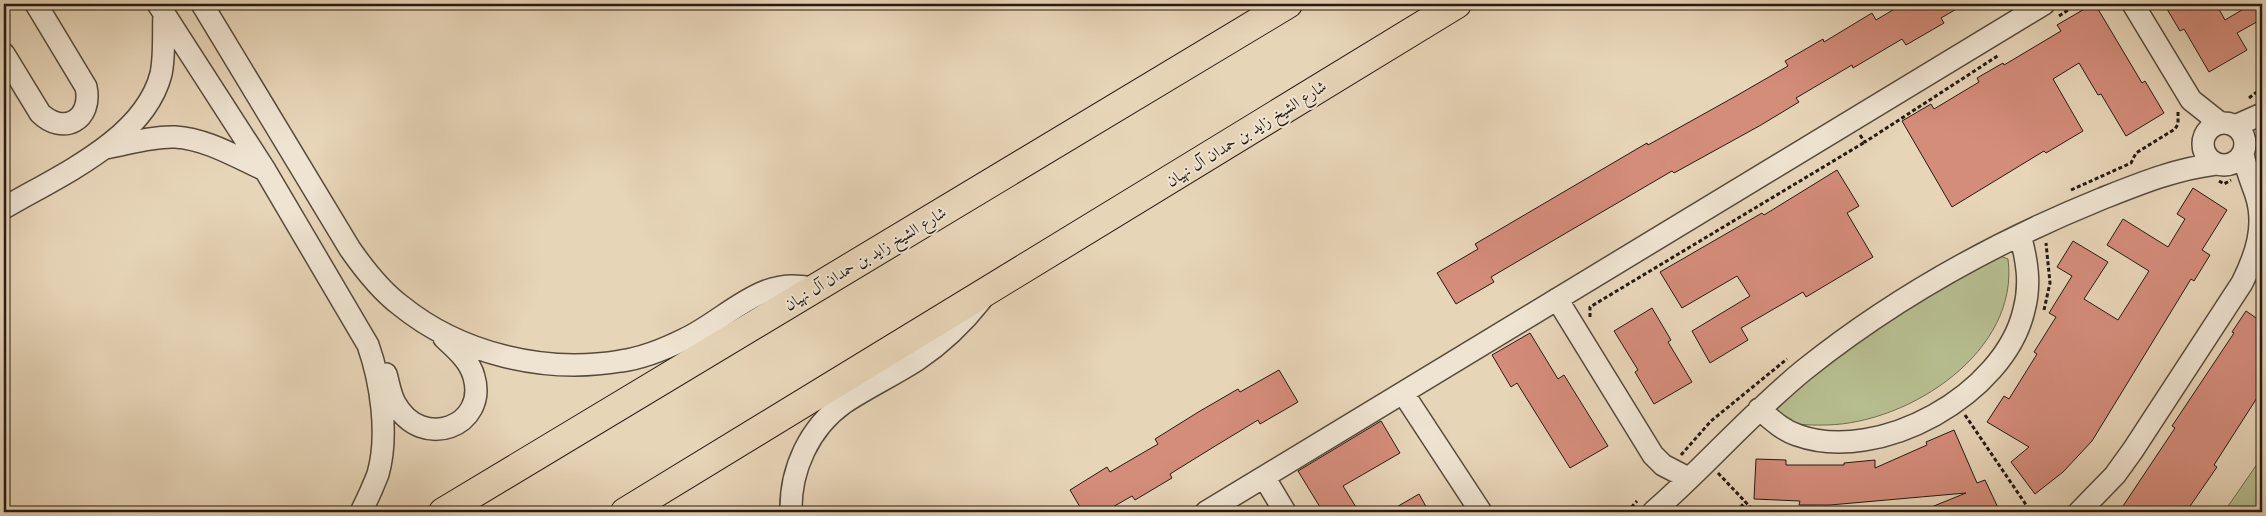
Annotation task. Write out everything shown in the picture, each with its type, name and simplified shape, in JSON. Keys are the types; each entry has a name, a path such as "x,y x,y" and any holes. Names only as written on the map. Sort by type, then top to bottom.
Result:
{"main road":[{"name":"شارع الشيخ زايد بن حمدان آل نهيان","path":"443,512 1288,4"},
{"name":"شارع الشيخ زايد بن حمدان آل نهيان","path":"625,512 1457,4"}],"street":[{"path":"4,54 40,113 47,120 55,124 65,124 74,121 82,115 87,106 86,88 36,4"},
{"path":"161,8 265,170 368,345 380,359 396,404 403,414 423,428 447,429 466,416 472,405 476,391 474,377 459,352 431,327 398,304 365,270 350,249 202,4"},
{"path":"1206,512 2044,4"},
{"path":"2079,512 2115,475 2133,450 2242,283 2252,264 2259,244 2261,228 2256,196 2227,153 2184,105 2133,4"},
{"path":"4,208 106,148 142,111 155,92 161,72 161,8"},
{"path":"1653,512 1759,409 1804,371 1892,307 1964,264 2022,243 2063,215 2168,173 2227,153 2262,115"},
{"path":"106,148 154,138 175,137 210,145 265,170"},
{"path":"1759,409 1783,429 1798,436 1832,441 1890,434 1936,416 1975,387 1991,369 2017,330 2024,311 2028,291 2028,271 2022,243"},
{"path":"431,327 476,347 530,362 580,365 601,364 643,356 686,339 712,325 760,293 774,287 790,284 814,289"},
{"path":"791,512 791,495 797,468 807,444 823,422 843,404 915,361 939,344 961,324 986,293"},
{"path":"1557,300 1653,455 1663,466 1688,478"},
{"path":"361,512 378,472 382,452 383,430 376,374 368,345"},
{"path":"1403,393 1480,512"},
{"path":"1264,477 1285,512"}],"path":[{"path":"2243,104 2262,88"},
{"path":"2064,194 2131,163 2136,153 2175,129 2184,105"},
{"path":"1594,326 1590,317 1590,307 1865,142"},
{"path":"2022,243 2053,238"},
{"path":"1956,402 2031,512"},
{"path":"1674,453 1680,456"},
{"path":"1711,479 1724,466"},
{"path":"1717,473 1753,510"},
{"path":"1736,512 1745,502"}],"green space":[{"path":"1992,253 2008,259 2007,292 1996,323 1978,351 1953,376 1924,396 1892,411 1859,421 1827,425 1806,425 1790,422 1782,417 1770,404 1816,364"},
{"path":"2262,457 2262,512 2224,512"}],"building":[{"path":"1903,4 1965,4 1941,18 1944,23 1906,45 1902,39 1853,68 1852,65 1796,98 1799,102 1761,125 1674,173 1672,171 1491,277 1494,282 1456,304 1437,273 1478,249 1475,244 1647,143 1648,145 1788,66 1785,61 1823,39 1824,42 1872,13 1876,20"},
{"path":"2095,4 2142,83 2145,81 2164,113 2126,136 2101,94 2098,95 2079,63 2053,79 2083,131 2046,153 2044,151 1952,207 1902,121 1931,104 1934,109 1979,82 1977,78 2003,63 2004,65 2061,31 2057,25"},
{"path":"2164,4 2216,4 2225,20 2252,4 2262,4 2262,19 2237,33 2247,50 2209,72 2184,29 2180,31"},
{"path":"1837,170 1859,206 1847,213 1873,257 1806,297 1803,292 1741,328 1748,340 1710,363 1692,331 1750,296 1737,276 1682,308 1660,272 1762,213 1764,215"},
{"path":"2193,188 2227,210 2202,250 2210,255 2194,281 2191,279 2092,441 2063,472 2035,494 2011,462 2029,447 1987,422 2004,396 2009,399 2037,354 2034,352 2056,317 2049,313 2072,276 2057,267 2073,241 2108,262 2084,299 2118,320 2149,271 2107,245 2123,219 2168,247 2185,219 2177,214"},
{"path":"1652,308 1671,340 1668,342 1692,382 1654,404 1635,372 1638,370 1614,331"},
{"path":"2246,311 2262,322 2262,390 2214,465 2217,467 2186,512 2119,512 2175,428 2172,426 2234,333 2232,332"},
{"path":"1530,333 1558,379 1564,375 1608,446 1570,468 1517,383 1511,387 1492,355"},
{"path":"1279,370 1298,402 1260,424 1258,420 1170,474 1172,478 1135,500 1132,496 1104,512 1083,512 1070,490 1107,467 1110,472 1158,444 1155,439 1200,411 1238,389 1240,392"},
{"path":"1381,421 1400,453 1343,486 1359,512 1323,512 1298,471"},
{"path":"1954,430 1977,483 1985,480 2000,512 1919,512 1966,493 1830,505 1799,505 1800,501 1754,499 1756,459 1786,460 1786,465 1844,465 1844,463 1875,460 1875,468 1927,445 1926,442"},
{"path":"1419,494 1429,512 1388,512"}]}
